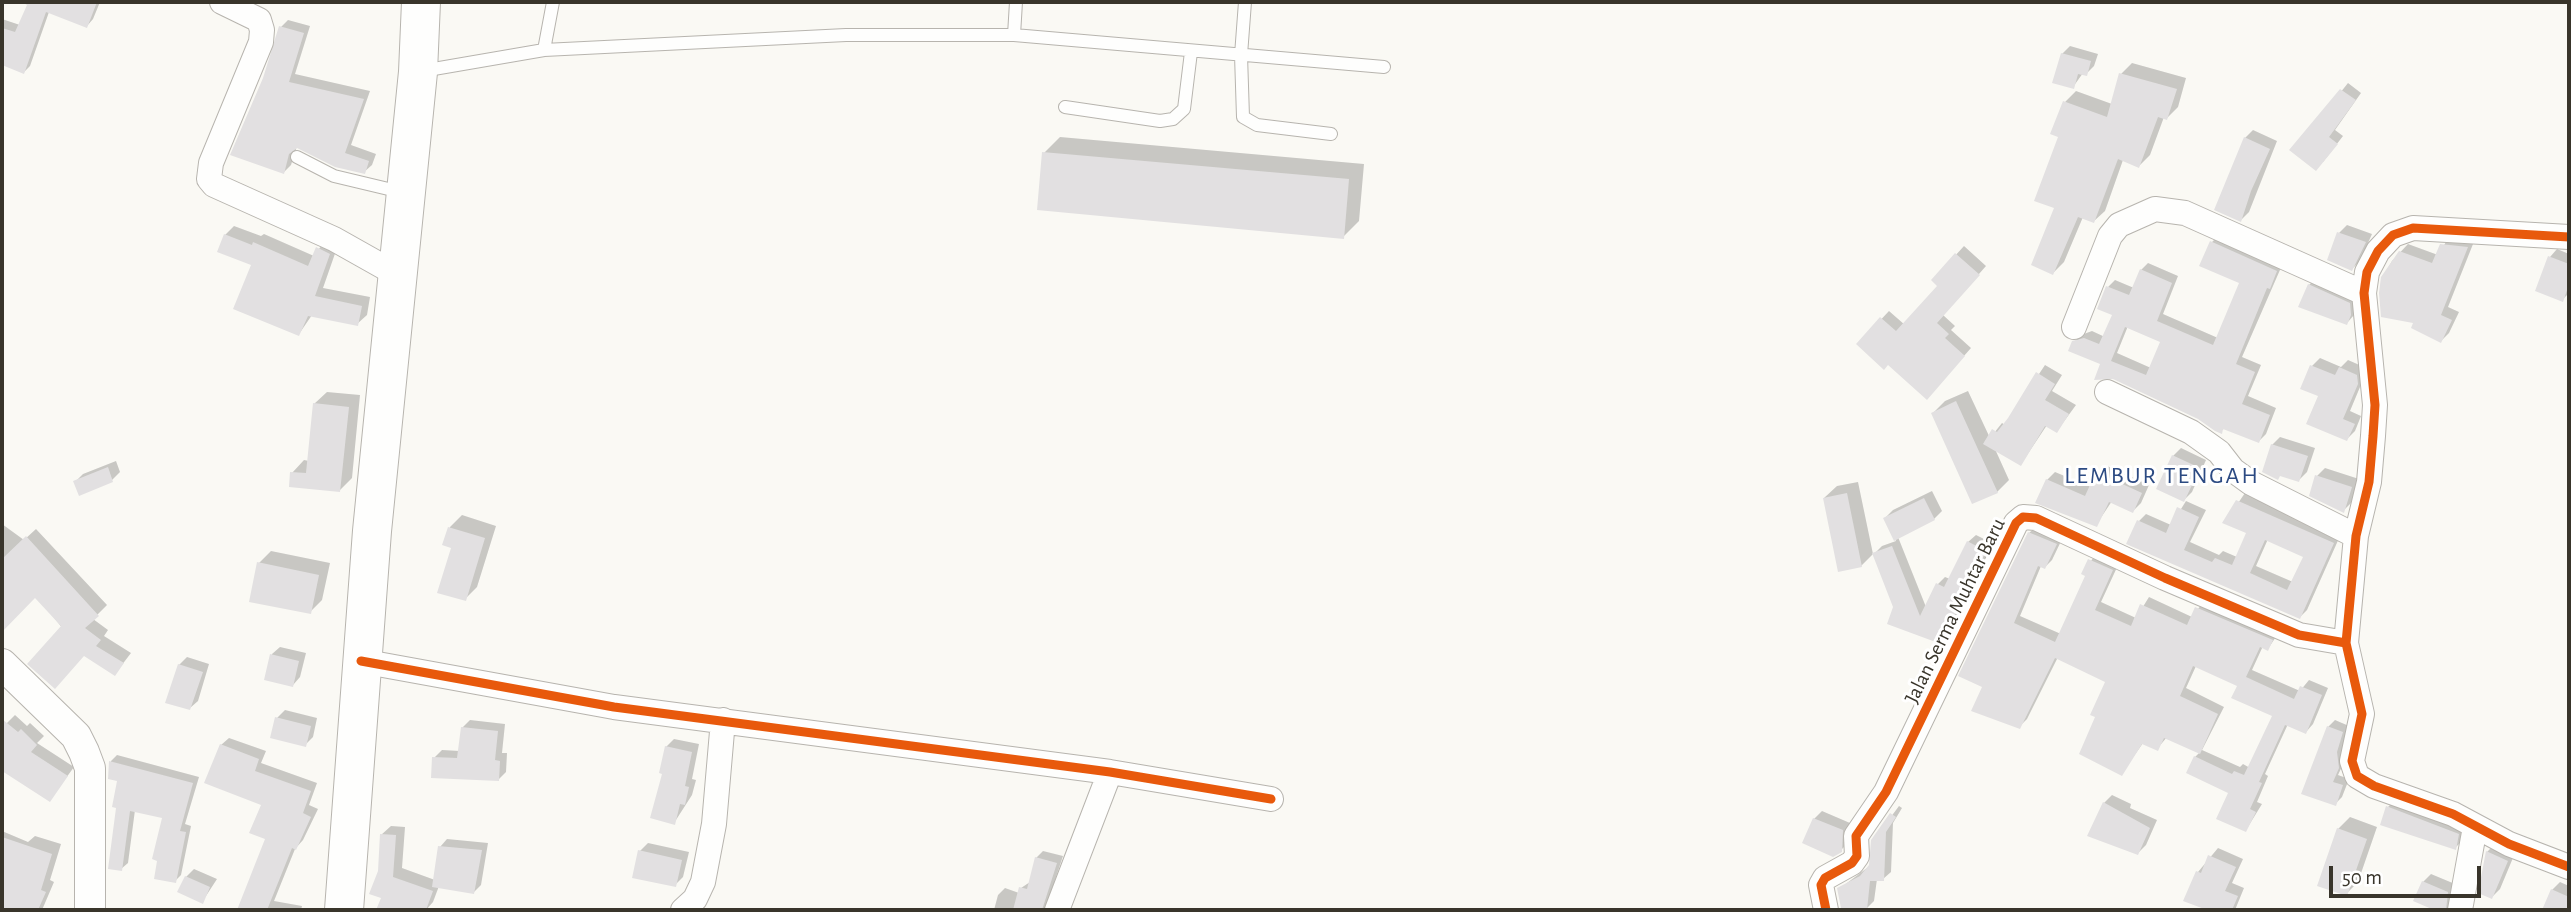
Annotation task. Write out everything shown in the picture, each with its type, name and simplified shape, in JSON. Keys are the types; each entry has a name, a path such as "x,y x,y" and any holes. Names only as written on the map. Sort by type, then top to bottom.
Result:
{"highway":[{"path":"344,910 361,662 418,72 421,2"}],"street":[{"path":"222,2 259,20 262,30 261,42 211,163 209,178 214,185 334,239 398,275"},
{"path":"2074,327 2110,236 2119,225 2155,209 2185,214 2364,293"},
{"path":"2569,237 2413,228 2393,234 2378,251 2367,272 2364,293 2375,405 2369,482 2356,536 2346,643 2362,714 2352,761 2357,776 2374,786 2405,795 2509,844 2569,867"},
{"path":"2107,392 2191,432 2219,452 2233,470 2251,483 2356,536"},
{"name":"Jalan Serma Muhtar Baru","path":"1826,910 1821,885 1825,878 1852,863 1857,856 1856,836 1886,792 2011,533 2023,517 2036,517 2165,578 2300,635 2346,643"},
{"path":"361,662 614,707 1110,772 1271,799"},
{"path":"2,664 76,736 85,752 90,768 90,910"},
{"path":"683,910 695,900 703,882 714,824 723,720"},
{"path":"1057,910 1110,772"},
{"path":"2460,910 2475,827"}],"lane":[{"path":"544,50 553,2"},
{"path":"1014,35 1016,2"},
{"path":"1245,2 1241,110 1250,122 1331,134"},
{"path":"418,72 544,50 846,35 1014,35 1384,67"},
{"path":"1065,107 1160,121 1173,119 1184,109 1191,52"},
{"path":"297,157 334,176 405,192"}],"building":[{"path":"22,2 97,2 87,28 46,12 24,74 2,65 2,28 15,32 27,5"},
{"path":"279,26 304,33 289,82 364,99 345,153 369,161 365,174 335,167 297,148 289,154 284,174 230,155 263,78"},
{"path":"2061,53 2091,61 2087,76 2078,74 2074,89 2052,83"},
{"path":"2119,73 2177,89 2167,120 2158,117 2139,168 2118,159 2094,223 2078,217 2053,275 2031,265 2054,208 2034,201 2058,137 2050,134 2063,101 2107,117"},
{"path":"2340,89 2356,100 2329,137 2338,144 2316,171 2289,150"},
{"path":"2244,137 2270,149 2251,191 2241,222 2214,210"},
{"path":"1042,152 1349,179 1344,239 1037,210"},
{"path":"2337,232 2366,242 2352,271 2327,260"},
{"path":"224,234 252,245 253,242 308,266 316,247 330,254 315,296 362,306 358,326 308,316 299,336 233,309 251,265 217,252"},
{"path":"2210,241 2277,271 2270,289 2267,288 2236,364 2255,372 2242,404 2270,415 2259,443 2223,429 2222,434 2215,431 2198,419 2113,379 2094,380 2100,364 2068,351 2072,341 2084,338 2099,344 2112,315 2097,309 2106,286 2129,295 2140,269 2172,283 2157,321 2213,345 2239,283 2199,266","holes":["2125,327 2160,342 2146,375 2111,361"]},
{"path":"2440,244 2468,247 2441,315 2452,320 2441,343 2411,328 2413,323 2381,317 2379,293 2381,277 2399,251 2432,263"},
{"path":"1955,253 1980,275 1937,323 1949,334 1945,338 1965,356 1927,400 1888,365 1884,370 1856,344 1880,317 1896,331 1937,286 1931,280"},
{"path":"2548,256 2569,264 2569,284 2563,302 2535,291"},
{"path":"2308,284 2350,303 2351,315 2347,325 2298,307"},
{"path":"2310,365 2335,375 2339,367 2357,375 2358,384 2343,419 2355,424 2347,441 2306,424 2318,396 2300,389"},
{"path":"2036,372 2055,384 2045,400 2069,414 2057,433 2045,426 2021,466 1983,444 1992,429 1997,432 2008,418"},
{"path":"1956,401 1998,493 1972,504 1931,413"},
{"path":"313,403 349,407 340,492 289,487 290,472 306,473"},
{"path":"2271,444 2308,456 2299,482 2280,476 2278,480 2262,472"},
{"path":"2172,455 2200,468 2184,502 2156,489"},
{"path":"108,467 113,482 79,496 73,481"},
{"path":"2096,472 2142,493 2133,513 2109,502 2097,527 2035,503 2046,479 2085,496"},
{"path":"2315,475 2352,487 2344,513 2309,496"},
{"path":"1847,493 1862,567 1838,572 1823,498"},
{"path":"1924,498 1935,520 1894,541 1883,518"},
{"path":"2236,500 2334,543 2300,619 2126,544 2137,520 2166,533 2177,507 2199,517 2184,550 2212,562 2215,558 2232,565 2246,533 2222,523","holes":["2265,540 2303,557 2287,590 2250,573"]},
{"path":"448,527 485,538 466,601 437,593 451,548 442,545"},
{"path":"2028,532 2057,544 2045,569 2038,566 2014,623 2055,642 2085,576 2081,574 2088,559 2113,570 2095,610 2131,626 2140,604 2187,625 2195,607 2273,640 2268,651 2260,647 2246,677 2294,699 2300,686 2322,695 2306,734 2285,725 2259,782 2262,783 2250,809 2256,812 2246,832 2216,819 2228,793 2186,773 2194,756 2232,774 2234,771 2244,775 2272,716 2231,698 2237,686 2193,666 2180,696 2218,714 2200,754 2164,738 2158,751 2142,744 2122,776 2079,754 2095,717 2090,715 2105,682 2055,658 2020,729 1971,711 1982,687 1958,676"},
{"path":"26,536 99,616 85,628 101,640 96,646 124,663 115,676 84,656 55,689 27,664 61,626 35,598 2,632 2,559"},
{"path":"1967,541 1986,551 1941,644 1887,624 1893,607 1872,553 1892,546 1920,616 1936,583 1944,587"},
{"path":"257,562 319,575 311,614 249,602"},
{"path":"270,654 299,661 293,687 264,680"},
{"path":"178,664 203,672 190,710 165,703"},
{"path":"275,717 311,726 306,747 270,738"},
{"path":"2,719 18,732 21,729 37,745 31,752 68,776 50,802 2,771"},
{"path":"2327,726 2343,732 2337,752 2339,768 2333,782 2343,785 2336,806 2301,794"},
{"path":"461,727 498,731 495,760 500,761 499,781 431,778 432,757 457,758"},
{"path":"220,744 259,759 255,771 311,791 303,813 311,817 296,850 292,848 267,910 237,910 265,839 249,833 261,805 204,783"},
{"path":"665,746 692,752 685,786 689,787 685,805 680,804 675,825 650,818 662,774 659,773"},
{"path":"109,761 193,783 180,831 186,832 176,883 154,879 157,861 152,859 162,818 130,811 122,871 108,869 116,808 112,807 117,781 108,779"},
{"path":"2103,802 2150,828 2138,855 2087,836"},
{"path":"2386,806 2459,834 2456,850 2380,825"},
{"path":"1890,813 1896,817 1886,832 1884,881 1870,881 1867,910 1841,908 1837,888 1860,876 1869,865 1871,840"},
{"path":"1813,818 1843,830 1842,852 1833,857 1802,843"},
{"path":"2337,828 2367,839 2347,896 2317,886"},
{"path":"380,834 396,835 393,877 433,891 426,910 376,910 381,898 369,894 378,871"},
{"path":"2,837 52,854 41,890 46,892 38,910 2,910"},
{"path":"438,846 482,850 474,894 432,887"},
{"path":"638,850 682,860 676,887 632,878"},
{"path":"2486,851 2508,861 2492,899 2478,893"},
{"path":"2208,855 2236,867 2225,891 2238,896 2232,910 2207,910 2183,901 2196,871 2201,873"},
{"path":"1035,857 1057,863 1042,910 1013,910 1019,887 1027,889"},
{"path":"185,876 210,887 203,904 177,892"},
{"path":"2422,881 2448,892 2446,910 2434,910 2413,901"},
{"path":"2551,889 2569,897 2569,910 2542,910"}],"cycle path":[{"path":"2569,237 2413,228 2393,235 2378,251 2367,272 2364,293 2375,405 2369,482 2356,536 2346,643 2362,714 2352,761 2357,776 2374,786 2453,814 2509,844 2569,867"},
{"path":"1826,910 1821,885 1825,878 1852,863 1857,856 1856,836 1886,792 2016,523 2023,517 2036,518 2165,578 2299,635 2346,643"},
{"path":"361,661 614,707 1110,772 1271,799"}],"district":[{"name":"LEMBUR TENGAH","path":"2162,476"}]}
